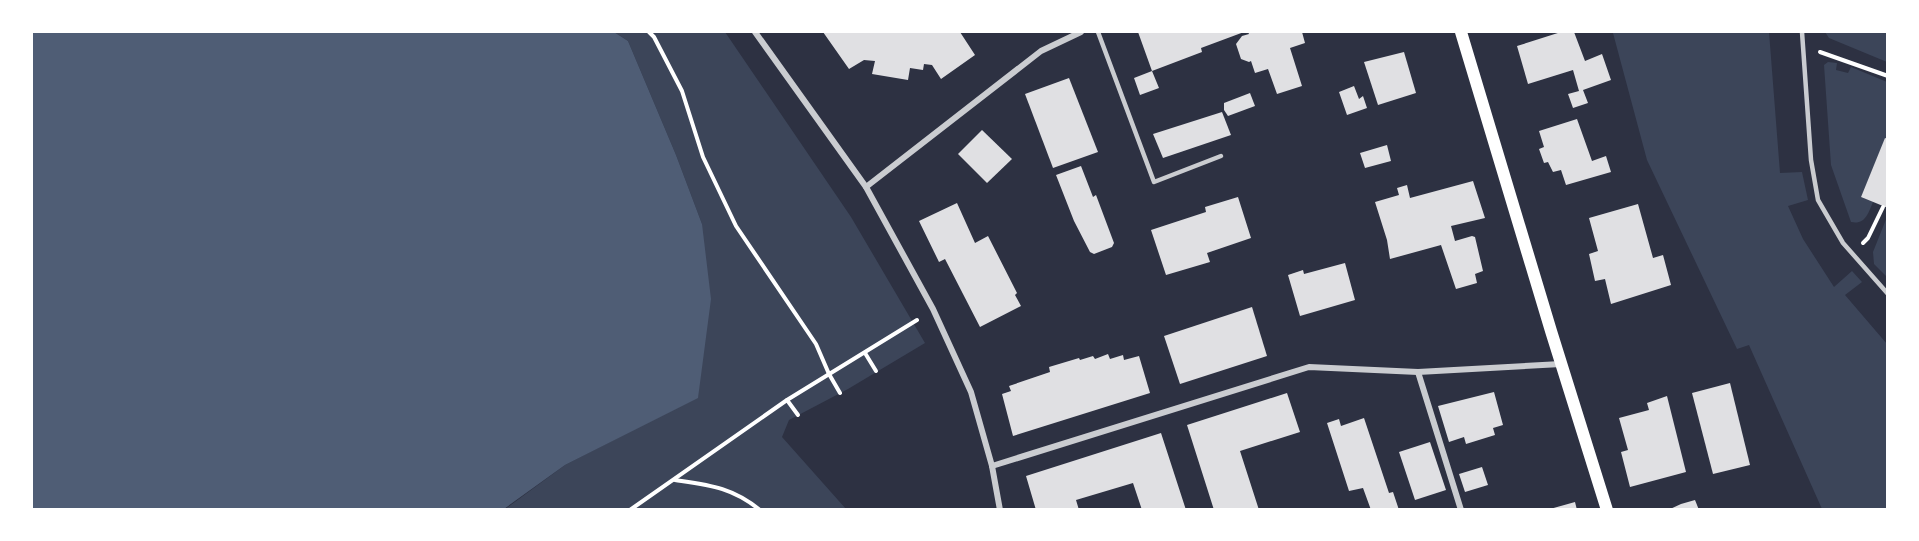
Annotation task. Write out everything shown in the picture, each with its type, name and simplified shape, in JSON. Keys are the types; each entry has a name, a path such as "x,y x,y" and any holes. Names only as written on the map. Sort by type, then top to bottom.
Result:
{"main road":[{"path":"1461,32 1607,510"}],"street":[{"path":"755,32 866,186 933,309 970,392 992,466 1000,510"},
{"path":"866,186 1041,51 1082,32"},
{"path":"992,466 1309,367 1418,372 1562,364"},
{"path":"1418,372 1461,510"}],"lane":[{"path":"1098,32 1154,182 1221,156"},
{"path":"1802,32 1810,160 1818,200 1843,243 1887,294"}],"path":[{"path":"649,32 654,37 682,91 703,157 736,226 816,344 840,393"},
{"path":"1803,45 1887,76"},
{"path":"1852,254 1868,238 1883,207"},
{"path":"630,510 787,400 866,353 933,309"},
{"path":"866,353 876,371"},
{"path":"787,400 798,415"},
{"path":"674,480 712,486 743,496 760,510"}],"shaded area":[{"path":"32,32 614,32 628,41 702,224 711,299 698,398 565,465 504,509 32,509"},
{"path":"614,32 725,32 851,217 925,343 848,389 789,420 782,437 846,509 504,510 565,465 698,397 702,224 628,41"},
{"path":"1769,32 1780,173 1802,172 1808,200 1788,206 1803,239 1834,287 1852,271 1862,282 1845,295 1887,344 1887,509 1822,509 1749,345 1737,349 1647,160 1613,33"},
{"path":"1825,32 1887,32 1887,62 1829,38"},
{"path":"1828,62 1837,63 1836,70 1848,73 1851,67 1887,82 1887,139 1885,139 1861,197 1873,202 1865,218 1860,222 1851,222 1831,165 1824,65"},
{"path":"1887,217 1887,277 1874,264 1873,252"}],"building":[{"path":"823,32 960,32 975,55 941,79 932,65 924,64 923,70 910,68 908,80 872,74 875,61 864,60 849,69"},
{"path":"1138,32 1244,32 1201,48 1202,52 1152,71"},
{"path":"1248,32 1302,32 1305,43 1290,48 1302,86 1277,94 1268,69 1255,73 1251,61 1241,59 1236,44 1242,36 1249,34"},
{"path":"1561,32 1574,32 1585,61 1602,54 1611,80 1583,90 1588,103 1573,108 1568,94 1579,91 1573,70 1528,84 1517,46"},
{"path":"1404,52 1416,93 1378,105 1364,62"},
{"path":"1152,71 1159,88 1140,95 1134,78"},
{"path":"1069,78 1098,152 1053,168 1025,94"},
{"path":"1354,86 1359,99 1363,96 1367,108 1347,115 1339,92"},
{"path":"1250,93 1255,106 1228,116 1224,110 1224,103"},
{"path":"1222,112 1231,135 1163,158 1153,134"},
{"path":"1577,119 1592,161 1606,156 1611,172 1566,185 1561,170 1553,172 1548,162 1544,163 1539,149 1544,147 1539,131"},
{"path":"982,130 1012,159 987,183 958,154"},
{"path":"1885,138 1888,139 1888,208 1861,197"},
{"path":"1387,145 1391,161 1365,168 1360,153"},
{"path":"1081,166 1093,197 1096,195 1114,243 1112,247 1094,254 1090,252 1074,221 1056,175"},
{"path":"1473,181 1485,218 1451,226 1455,241 1475,237 1483,271 1475,274 1477,283 1456,289 1441,245 1390,259 1387,240 1375,202 1399,195 1397,188 1407,185 1410,198"},
{"path":"1238,197 1251,238 1207,253 1210,262 1166,275 1151,230 1206,212 1205,207"},
{"path":"957,203 975,243 988,236 1017,293 1015,295 1021,306 980,327 945,259 939,262 919,221"},
{"path":"1638,204 1653,258 1663,255 1671,285 1611,304 1605,279 1595,281 1589,254 1598,251 1589,218"},
{"path":"1345,263 1355,300 1300,316 1288,275 1303,270 1304,274"},
{"path":"1252,307 1267,356 1180,384 1164,336"},
{"path":"1108,354 1110,359 1123,355 1124,360 1139,356 1150,393 1013,436 1002,394 1011,391 1009,386 1050,372 1049,367 1079,358 1080,360 1093,356 1095,359"},
{"path":"1730,383 1750,465 1713,474 1692,393"},
{"path":"1494,392 1503,425 1493,428 1495,435 1466,444 1464,437 1449,442 1438,406"},
{"path":"1287,393 1300,432 1240,451 1259,510 1214,510 1187,425"},
{"path":"1667,396 1686,472 1630,487 1621,452 1628,450 1619,418 1649,410 1647,403"},
{"path":"1364,418 1389,493 1393,492 1399,510 1371,510 1363,488 1349,491 1327,423 1339,419 1341,426"},
{"path":"1161,433 1186,510 1142,510 1133,483 1076,500 1079,510 1036,510 1026,476"},
{"path":"1430,442 1446,490 1415,500 1399,452"},
{"path":"1482,467 1488,485 1465,492 1459,474"},
{"path":"1695,500 1699,510 1668,510 1681,504"},
{"path":"1575,502 1577,510 1550,510 1550,509"}]}
